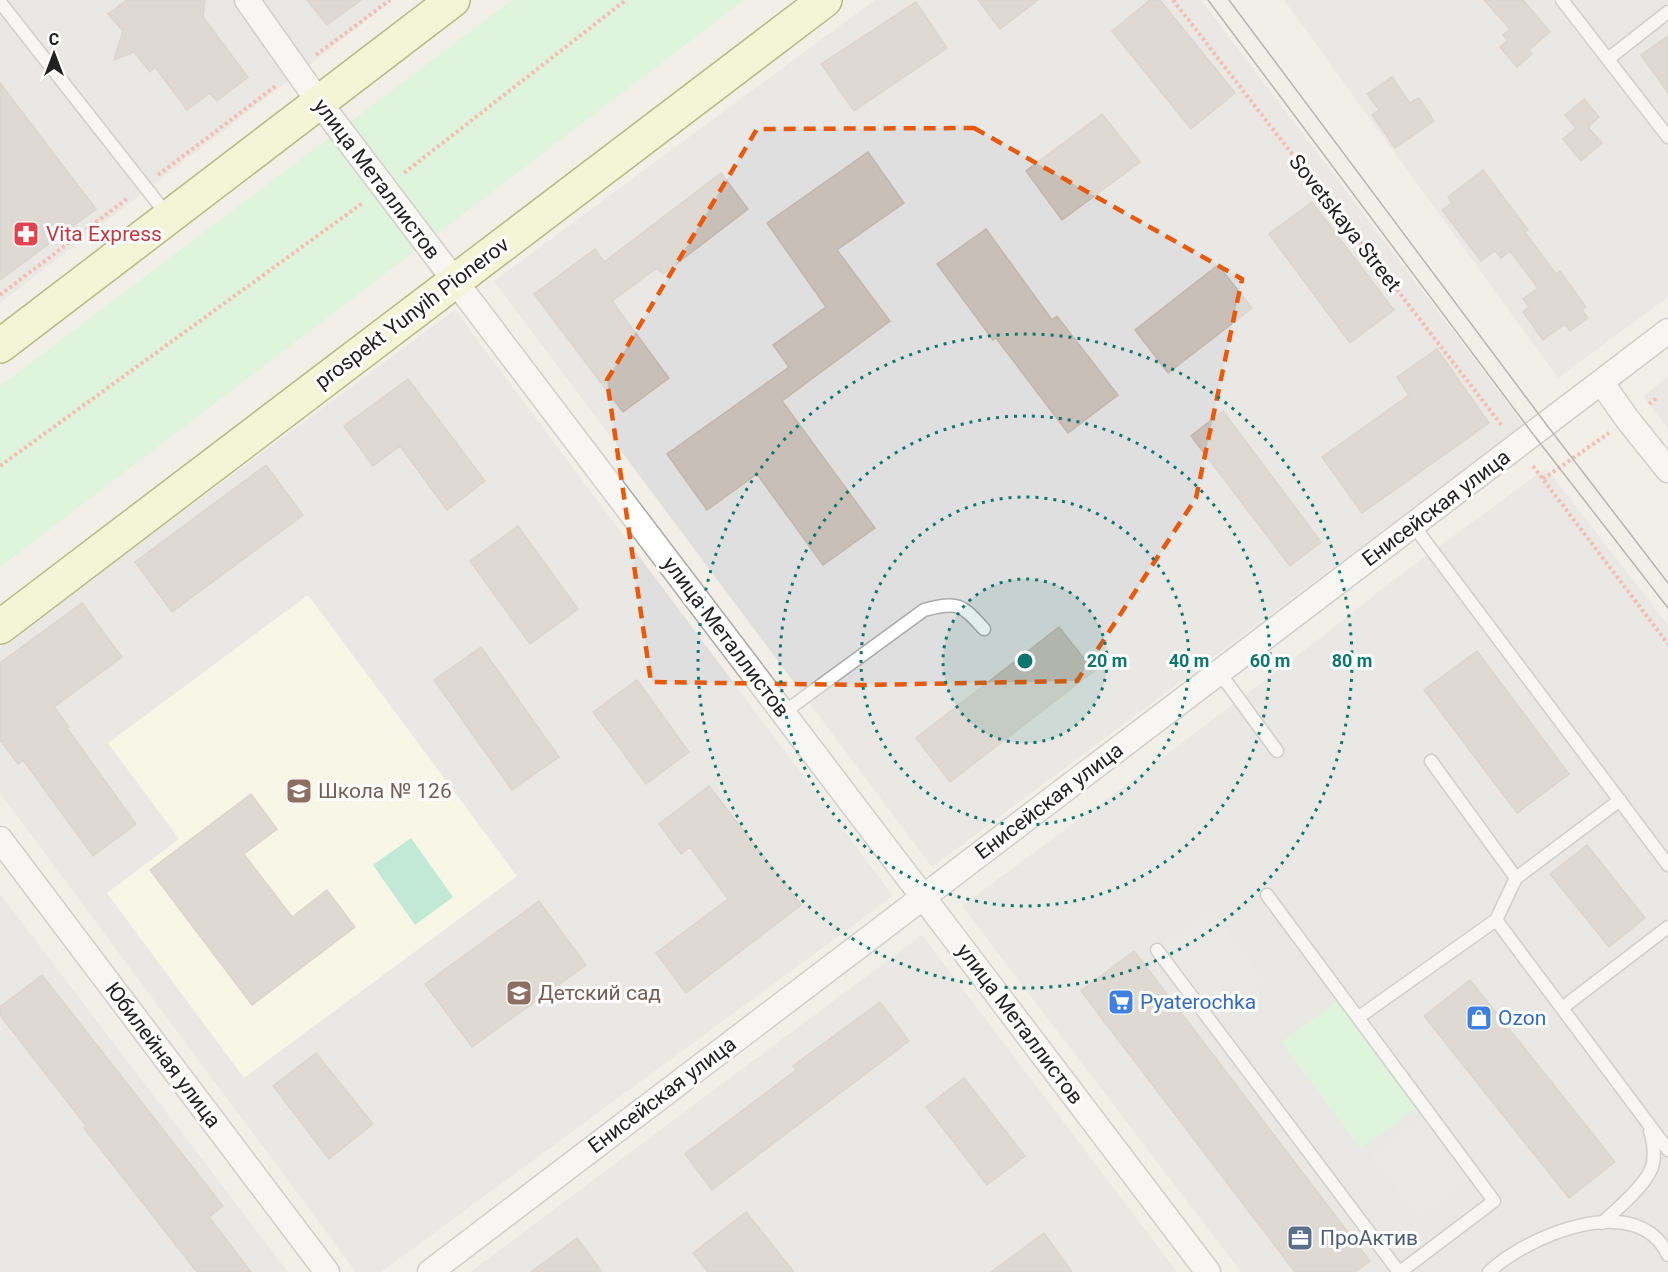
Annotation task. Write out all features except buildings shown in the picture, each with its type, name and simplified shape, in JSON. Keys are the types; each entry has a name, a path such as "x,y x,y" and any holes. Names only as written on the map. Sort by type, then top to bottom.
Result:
{"street":[{"name":"улица Металлистов","path":"247,0 319,102 454,281 1208,1272"},
{"path":"0,346 453,0"},
{"name":"prospekt Yunyih Pionerov","path":"0,627 825,0"},
{"name":"Енисейская улица","path":"430,1272 1668,331"},
{"path":"1601,382 1668,470"},
{"name":"Юбилейная улица","path":"0,838 327,1272"}],"lane":[{"path":"1562,0 1668,136"},
{"path":"0,2 169,217"},
{"path":"1608,59 1668,12"},
{"path":"1413,525 1668,865"},
{"path":"783,713 924,610 944,605 965,608 984,629"},
{"path":"1219,672 1277,751"},
{"path":"1431,761 1516,878"},
{"path":"1359,1017 1496,920 1516,878 1620,800"},
{"path":"1157,950 1399,1272 1494,1201 1267,894"},
{"path":"1496,920 1668,1150"},
{"path":"1563,1008 1668,927"},
{"path":"1602,1223 1638,1190 1653,1165 1654,1145 1649,1124"},
{"path":"1489,1272 1535,1240 1573,1227 1602,1223 1623,1223 1643,1228 1657,1239 1668,1255"}],"path":[{"path":"0,295 390,0"},
{"path":"0,466 384,188 626,0"},
{"name":"Sovetskaya Street","path":"1173,0 1668,644"},
{"path":"1543,479 1658,397"}],"highlighted area":[{"path":"974,128 1242,279 1196,498 1077,681 862,685 651,682 607,380 757,129"}],"shaded area":[{"path":"0,0 393,0 0,303"},
{"path":"875,0 1201,0 1524,425 932,867 494,281"},
{"path":"1284,0 1668,0 1668,297 1558,378"},
{"path":"455,310 893,896 381,1272 356,1272 0,793 0,647"},
{"path":"1668,377 1668,429 1643,396"},
{"path":"1546,468 1668,625 1668,1272 1241,1272 962,906 1178,746 1383,588"},
{"name":"Школа № 126","path":"308,595 517,876 244,1078 107,893 179,839 108,743"},
{"path":"0,894 288,1272 0,1272"},
{"path":"1212,909 1267,983 1211,1024 1157,950"},
{"path":"922,935 1177,1272 470,1272"},
{"path":"1422,1117 1470,1180 1419,1218 1371,1155"}],"green space":[{"path":"512,0 744,0 0,567 0,386"},
{"path":"411,838 453,897 415,925 373,865"},
{"path":"1339,1000 1419,1106 1361,1149 1281,1042"}],"tram line":[{"path":"1208,0 1533,434 1668,608"},
{"path":"1229,0 1546,424 1668,583"}],"place":[{"name":"Vita Express","path":"26,234"},
{"name":"Школа № 126","path":"299,791"},
{"name":"Детский сад","path":"519,993"},
{"name":"Pyaterochka","path":"1121,1002"},
{"name":"Ozon","path":"1479,1018"},
{"name":"ПроАктив","path":"1300,1238"}]}
